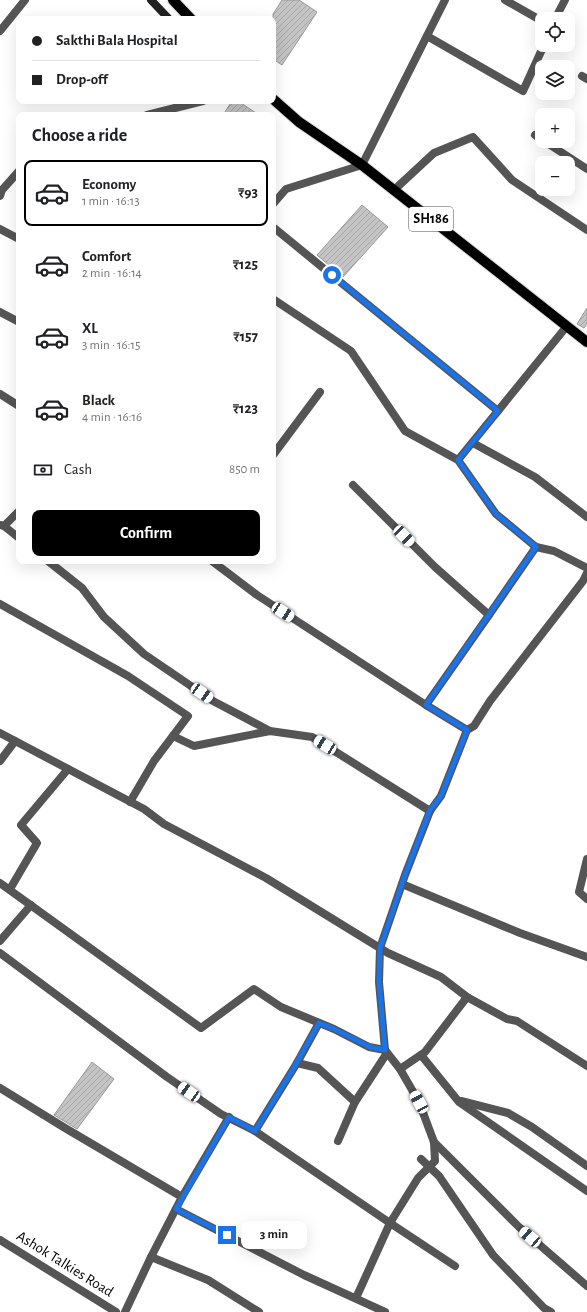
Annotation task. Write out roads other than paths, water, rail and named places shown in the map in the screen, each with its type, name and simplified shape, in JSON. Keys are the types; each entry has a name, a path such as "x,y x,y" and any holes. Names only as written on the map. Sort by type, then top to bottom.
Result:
{"main road":[{"path":"151,0 166,16"},
{"path":"173,0 188,16"},
{"name":"SH186","path":"276,102 299,122 362,165 587,342"}],"street":[{"path":"0,31 25,0"},
{"path":"276,201 286,189 362,165 445,0"},
{"path":"505,0 535,16"},
{"path":"559,12 565,0"},
{"path":"428,36 523,91 541,52"},
{"path":"159,112 191,104"},
{"path":"394,190 434,153 473,137 512,180 587,230"},
{"path":"554,148 587,169"},
{"path":"1,192 16,174"},
{"path":"0,229 16,237"},
{"path":"276,229 498,411"},
{"path":"276,301 351,351 405,431 458,460 496,514 536,547 554,551 587,568"},
{"path":"0,312 16,320"},
{"path":"458,460 567,326"},
{"path":"276,451 320,392"},
{"path":"0,394 16,404"},
{"path":"473,443 535,477 587,517"},
{"path":"353,485 435,566 489,615"},
{"path":"16,513 2,525 16,536"},
{"path":"426,705 536,547"},
{"path":"52,564 82,588 104,617 144,654 213,701 270,731"},
{"path":"216,564 257,595 467,730"},
{"path":"356,1298 390,1223 418,1178 435,1161 434,1142 419,1102 400,1069 386,1051 379,982 380,948 430,810 441,796 467,730 474,726 490,701 587,573"},
{"path":"0,604 128,676 188,716 154,761 130,802"},
{"path":"173,736 194,746 270,731 312,737 430,810"},
{"path":"0,733 144,809 164,824 266,878 388,953 440,977 467,997 507,1019 517,1021 587,1066"},
{"path":"0,761 15,740"},
{"path":"10,890 37,843 21,825 68,769"},
{"path":"587,859 579,892 587,899"},
{"path":"0,882 201,1028 254,989 281,1008 334,1029 370,1047 386,1051"},
{"path":"402,884 520,933 587,957"},
{"path":"0,941 31,905"},
{"path":"0,953 167,1077 221,1114 255,1131 455,1266"},
{"path":"400,1069 425,1052 467,997"},
{"path":"255,1131 297,1063 319,1023"},
{"path":"338,1141 356,1102 386,1051"},
{"path":"421,1055 459,1102 587,1191"},
{"path":"297,1063 318,1068 356,1102"},
{"path":"0,1088 182,1197"},
{"path":"459,1102 461,1101 508,1114 532,1127 587,1166"},
{"path":"126,1312 151,1257 182,1197 229,1117"},
{"path":"434,1142 519,1227 587,1286"},
{"path":"421,1159 439,1176 492,1255 539,1303 551,1312"},
{"path":"176,1209 304,1275 385,1312"},
{"name":"Ashok Talkies Road","path":"0,1240 116,1312"},
{"path":"151,1257 208,1280 259,1312"},
{"path":"536,1312 539,1303"}]}
